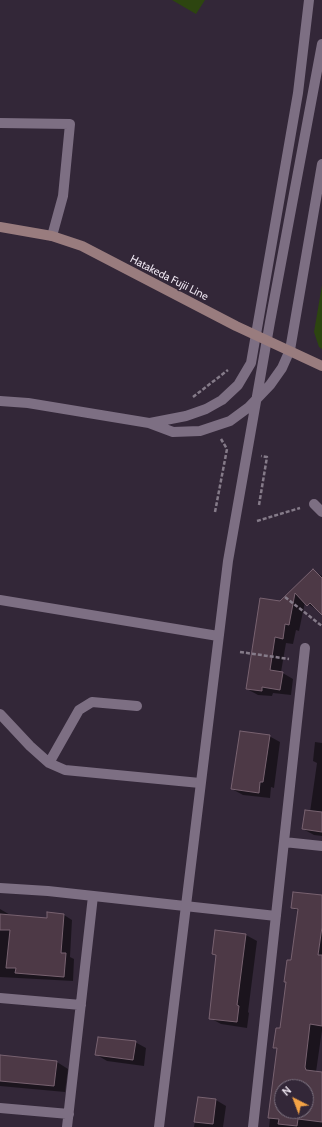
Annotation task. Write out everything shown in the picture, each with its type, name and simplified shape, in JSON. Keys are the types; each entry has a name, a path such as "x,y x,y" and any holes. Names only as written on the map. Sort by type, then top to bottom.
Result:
{"main road":[{"name":"Hatakeda Fujii Line","path":"0,227 52,236 82,246 257,336 322,366"}],"street":[{"path":"149,423 186,416 206,409 222,400 238,385 252,363 298,93 309,0"},
{"path":"159,1127 228,560 270,322 322,44"},
{"path":"0,123 70,124 63,196 52,236"},
{"path":"0,401 28,402 149,423 173,432 200,431 230,421 249,407 270,385 282,368 290,350 322,164"},
{"path":"314,504 322,512"},
{"path":"0,600 218,636"},
{"path":"253,1127 305,648"},
{"path":"49,763 79,710 92,702 137,706"},
{"path":"0,714 30,746 49,763 65,770 200,783"},
{"path":"284,842 322,846"},
{"path":"0,888 48,890 276,916"},
{"path":"67,1127 93,896"},
{"path":"0,998 81,1005"},
{"path":"0,1108 68,1114"}],"path":[{"path":"192,396 230,368"},
{"path":"215,512 227,449"},
{"path":"259,505 267,457"},
{"path":"257,521 314,504"},
{"path":"285,596 322,626"},
{"path":"240,652 304,662"}],"green space":[{"path":"172,0 205,0 196,14"},
{"path":"322,285 322,349 319,347 314,332"}],"building":[{"path":"313,569 322,578 322,615 310,603 307,606 295,593 289,625 285,624 283,639 275,637 270,670 283,672 280,690 262,687 262,691 246,689 260,598 280,601"},
{"path":"240,731 270,735 263,782 260,782 259,793 231,789"},
{"path":"305,810 322,812 322,832 302,829"},
{"path":"293,892 322,895 322,927 318,955 322,955 322,1026 310,1024 305,1067 306,1070 322,1072 322,1122 298,1119 314,1119 314,1079 274,1079 274,1119 268,1118 277,1048 273,1048 276,1028 280,1028 286,982 284,982 287,960 291,960 298,909 291,908"},
{"path":"47,912 64,914 61,953 66,953 64,977 15,973 16,968 6,968 10,930 0,930 0,914 47,918"},
{"path":"215,930 246,934 237,1005 239,1006 237,1022 209,1019 216,955 212,954"},
{"path":"98,1037 136,1041 133,1060 95,1055"},
{"path":"0,1055 57,1061 54,1086 0,1081"},
{"path":"198,1097 216,1099 213,1124 194,1122"},
{"path":"279,1119 298,1119 297,1126 278,1124"}]}
